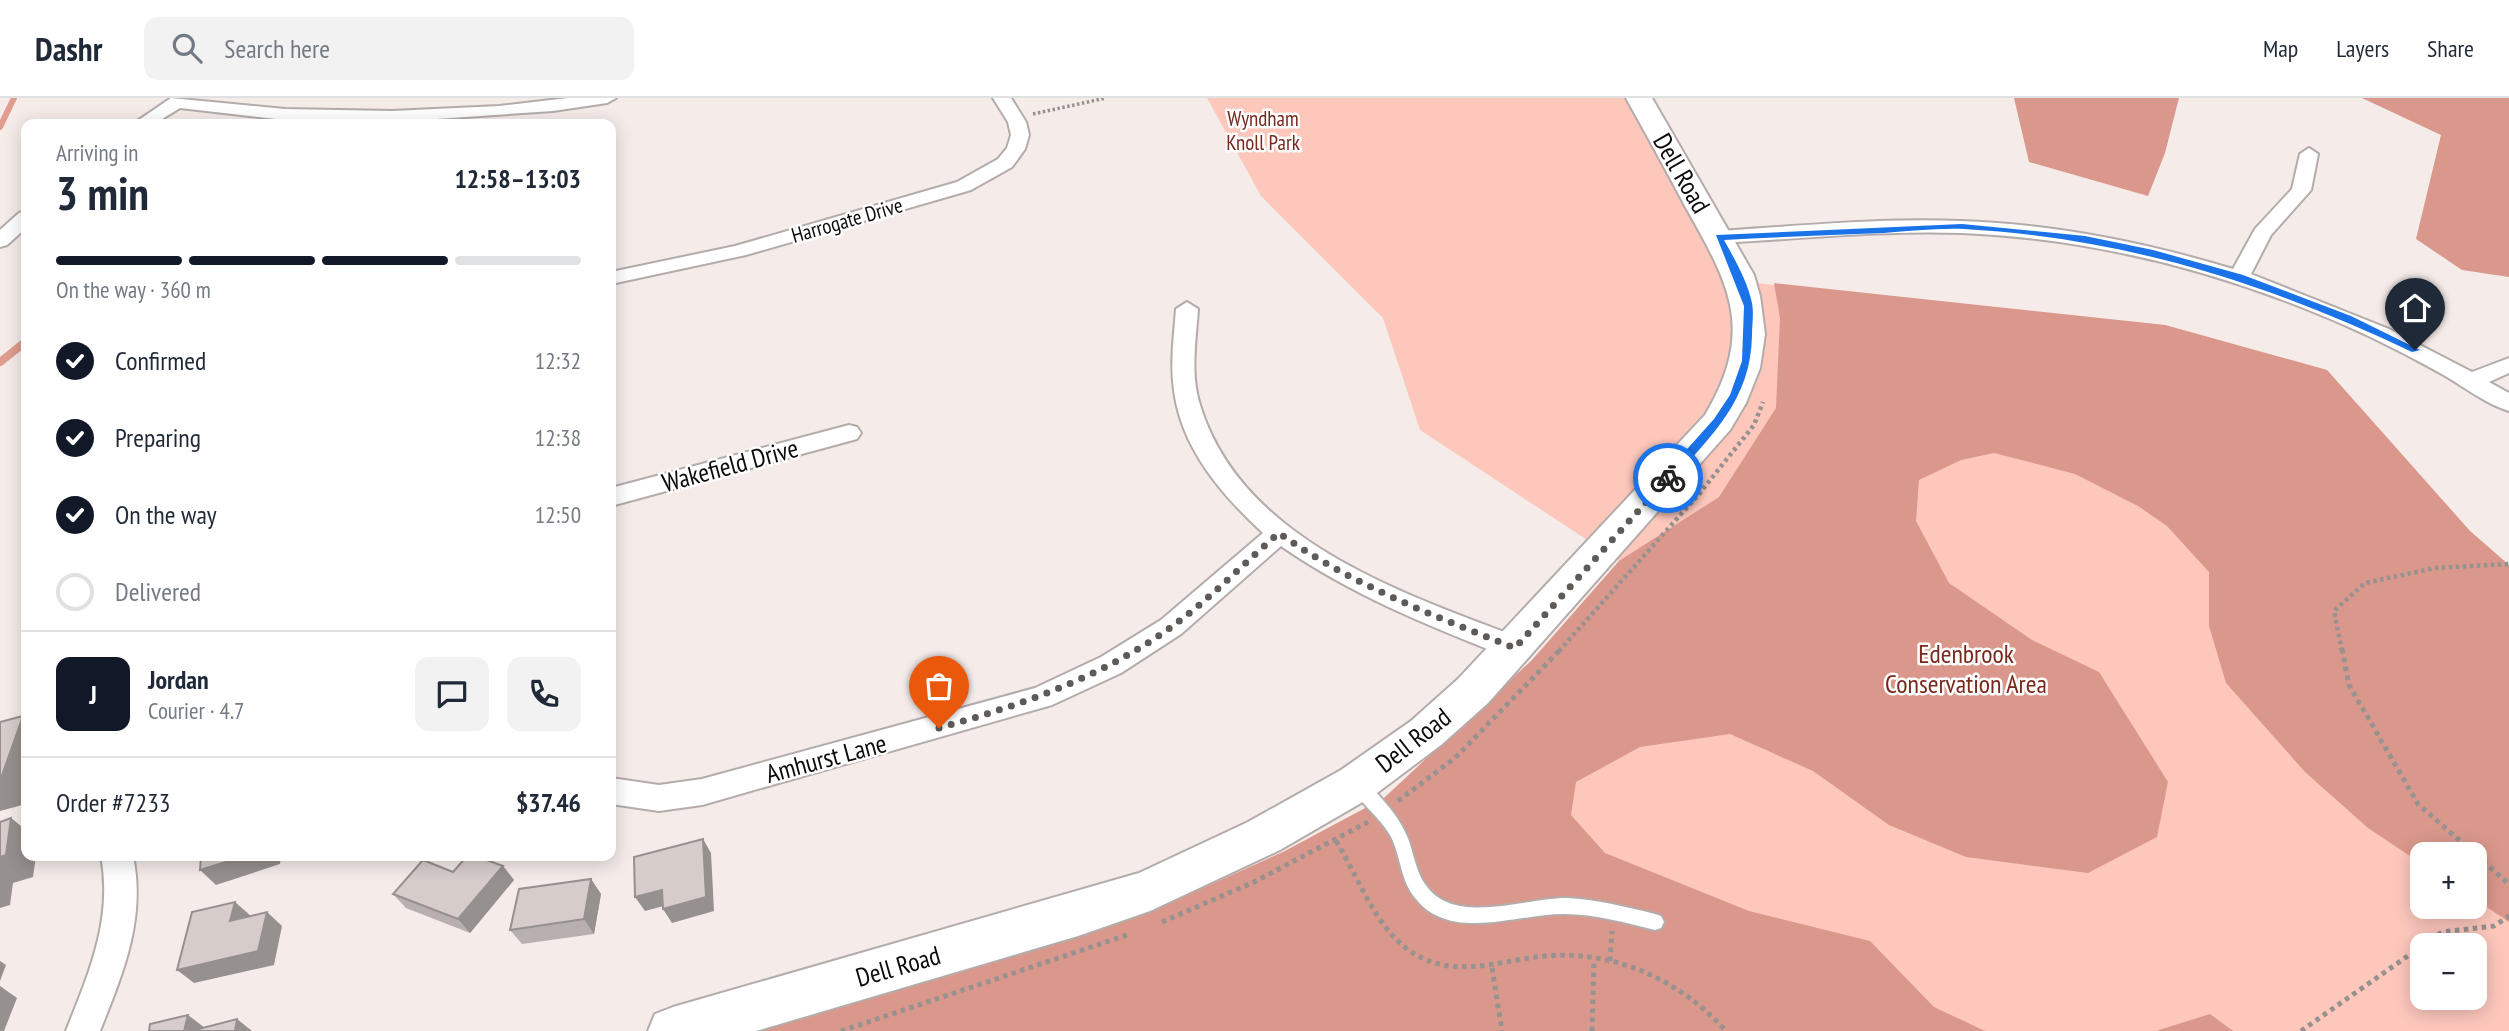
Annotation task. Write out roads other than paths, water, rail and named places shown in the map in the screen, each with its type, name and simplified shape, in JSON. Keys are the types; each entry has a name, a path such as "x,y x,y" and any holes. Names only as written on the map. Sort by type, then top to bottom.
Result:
{"street":[{"path":"150,119 180,100 282,115 407,119 500,112 607,98"},
{"name":"Harrogate Drive","path":"616,277 751,247 964,186 1005,163 1016,149 1020,135 1015,118 1002,98"},
{"name":"Dell Road","path":"673,1031 1077,914 1150,890 1264,836 1370,798 1426,733 1515,648 1718,422 1735,395 1747,361 1748,306 1739,275 1639,98"},
{"path":"2239,277 2262,233 2301,190 2309,154"},
{"path":"0,241 21,221"},
{"path":"1719,237 1905,227 2022,230 2149,251 2239,277 2348,318 2471,381 2509,404"},
{"path":"1187,309 1183,366 1188,405 1203,443 1227,482 1279,533 1308,554 1364,583 1515,648"},
{"path":"2471,381 2509,365"},
{"name":"Wakefield Drive","path":"616,496 849,433"},
{"name":"Amhurst Lane","path":"616,793 659,798 702,792 1042,696 1111,665 1171,627 1279,533"},
{"path":"83,1031 109,965 122,917 123,878 118,861"}],"lane":[{"path":"1370,798 1400,839 1415,882 1428,901 1444,909 1460,914 1485,914 1566,906 1612,912 1655,922"}],"waterway":[{"path":"0,127 14,98"},
{"path":"0,362 21,345"}],"park label":[{"name":"Wyndham Knoll Park","path":"1263,130"},
{"name":"Edenbrook Conservation Area","path":"1966,668"}]}
